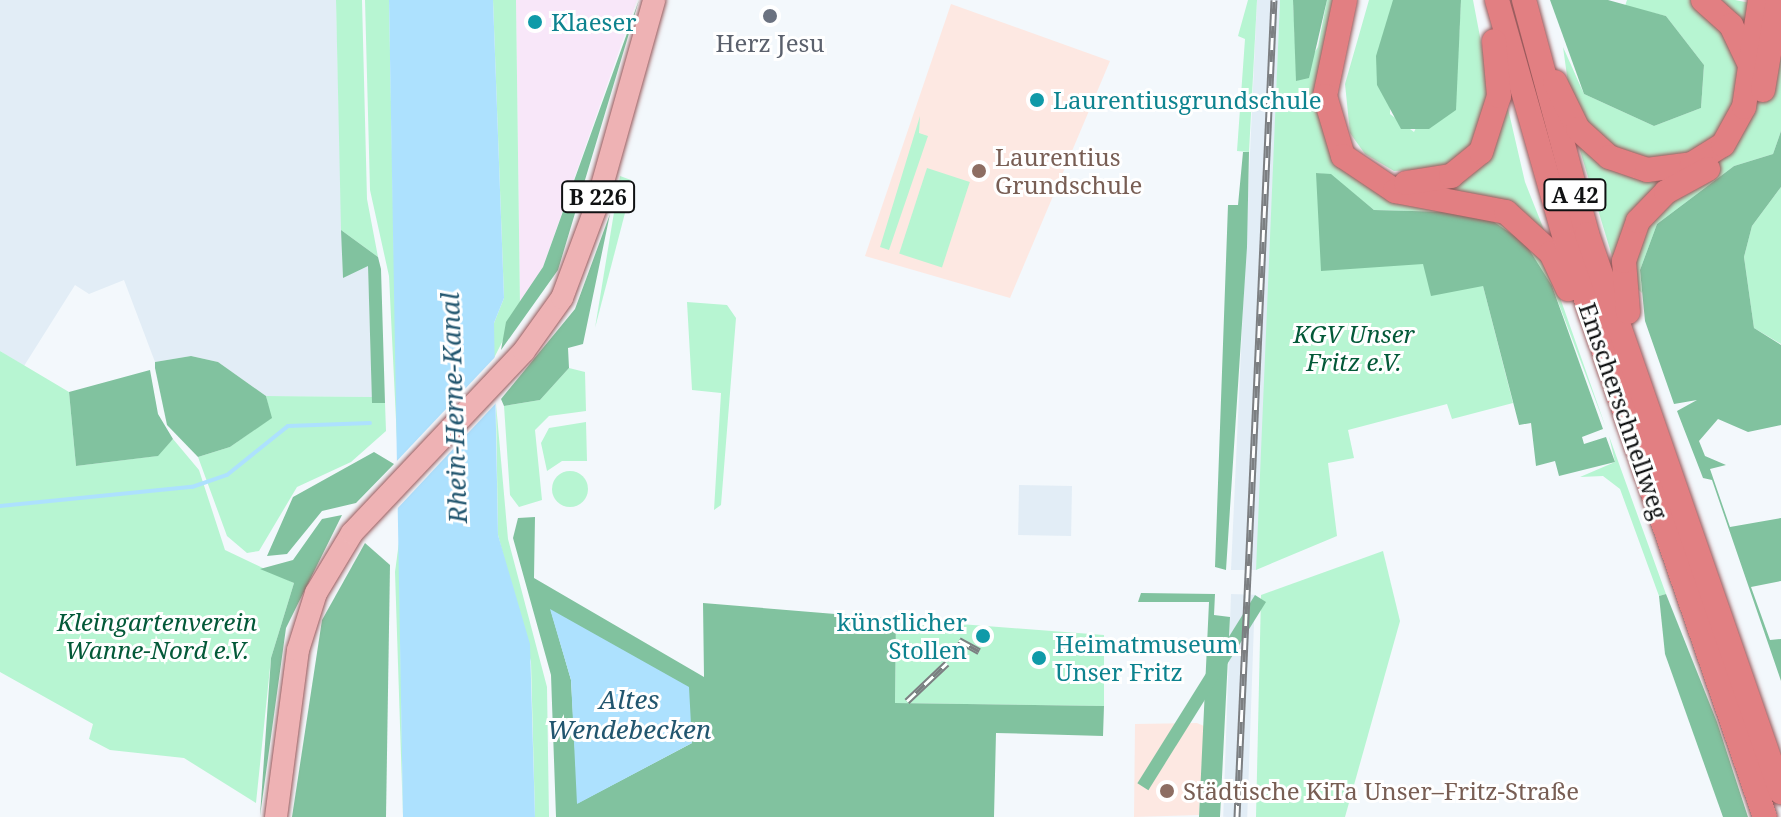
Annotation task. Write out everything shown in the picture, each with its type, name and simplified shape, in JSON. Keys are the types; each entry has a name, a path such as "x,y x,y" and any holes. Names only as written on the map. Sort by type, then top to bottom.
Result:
{"highway":[{"path":"1345,0 1325,96 1343,156 1395,191 1506,212 1551,253 1576,309 1598,334"},
{"path":"1356,0 1336,85 1341,135 1373,171 1415,183 1461,170 1494,126 1499,75 1484,0"},
{"name":"Emscherschnellweg","path":"1497,0 1598,334 1765,817"},
{"name":"Emscherschnellweg","path":"1524,0 1560,146 1639,385 1781,792"},
{"path":"1532,0 1566,110 1592,145 1628,167 1681,167 1723,145 1744,107 1760,0"},
{"path":"1703,0 1731,25 1750,66"},
{"path":"1761,104 1778,0"},
{"path":"1639,385 1640,352 1622,282 1629,242 1666,192 1734,152 1781,68"}],"main road":[{"name":"B 226","path":"276,817 305,622 338,552 394,487 502,375 549,319 573,275 654,0"}],"shaded area":[{"path":"0,0 336,0 343,277 368,265 372,397 266,396 218,362 191,356 155,362 124,280 89,294 75,285 24,366 0,351"},
{"path":"516,0 637,0 543,267 520,307"},
{"path":"1257,0 1280,0 1259,540 1256,570 1231,570"},
{"name":"Laurentius Grundschule","path":"951,4 1110,61 1010,298 865,256"},
{"path":"1019,485 1072,486 1071,536 1018,535"},
{"path":"1231,594 1255,595 1247,817 1223,817"},
{"name":"Städtische KiTa Unser–Fritz-Straße","path":"1197,723 1204,726 1199,815 1134,817 1135,724"}],"green space":[{"path":"336,0 362,0 367,199 378,257 341,230"},
{"path":"365,0 389,0 398,461 389,276 370,190"},
{"path":"493,0 516,0 520,307 494,358 494,323 504,298"},
{"path":"639,0 558,270 501,350 506,322 543,267"},
{"path":"1248,0 1257,0 1249,152 1237,151 1245,39 1238,36"},
{"name":"KGV Unser Fritz e.V.","path":"1280,0 1293,0 1297,81 1318,47 1327,0 1335,0 1316,99 1337,163 1389,198 1458,210 1506,225 1541,259 1557,289 1606,428 1552,286 1450,212 1374,210 1331,175 1316,173 1423,264 1483,286 1513,403 1452,419 1447,404 1348,430 1354,458 1328,463 1337,536 1256,570"},
{"path":"1293,0 1327,0 1309,78 1296,81"},
{"path":"1369,0 1393,0 1390,114 1414,132 1459,38 1461,0 1473,0 1489,84 1476,140 1445,168 1394,171 1365,154 1350,133 1345,84"},
{"path":"1393,0 1461,0 1456,110 1429,129 1401,129 1377,85 1376,56"},
{"path":"1550,0 1608,0 1666,16 1704,65 1701,108 1654,126 1584,94"},
{"path":"1627,0 1735,0 1781,9 1781,131 1773,154 1734,166 1657,224 1640,270 1642,293 1616,269 1575,134 1563,47 1584,94 1654,126 1701,108 1704,65 1666,16 1625,6"},
{"path":"1506,100 1525,182 1546,235 1425,189 1451,182"},
{"path":"920,116 919,133 928,136 889,250 880,247"},
{"path":"1781,131 1781,187 1752,226 1744,257 1754,328 1781,345 1781,425 1748,432 1718,419 1699,441 1705,456 1726,465 1710,469 1730,527 1781,518 1781,581 1751,587 1770,640 1781,639 1781,681 1712,480 1703,478 1677,411 1697,400 1674,404 1645,321 1640,270 1657,224 1734,166 1773,154"},
{"path":"1243,152 1249,152 1247,247 1226,570 1215,567 1228,205 1238,205"},
{"path":"927,168 970,182 942,268 899,254"},
{"path":"1316,173 1331,174 1374,210 1450,212 1494,222 1525,243 1552,286 1603,429 1582,437 1584,444 1606,437 1615,462 1559,476 1555,461 1536,466 1531,423 1519,425 1483,286 1431,296 1423,264 1321,271"},
{"path":"620,176 631,180 631,190 595,328"},
{"path":"1781,187 1781,344 1754,328 1744,257 1752,226"},
{"path":"610,214 583,344 568,348 569,368 540,400 504,406 501,399 575,309"},
{"path":"341,230 378,257 381,269 385,403 372,403 368,266 343,278"},
{"path":"687,302 727,305 736,318 721,505 714,510 721,393 692,390"},
{"name":"Kleingartenverein Wanne-Nord e.V.","path":"0,351 69,392 76,466 157,456 173,439 199,470 225,550 294,583 271,658 256,803 184,758 110,750 89,739 93,724 0,672"},
{"path":"191,356 218,362 266,396 272,418 230,447 198,457 167,425 155,368 155,362"},
{"path":"569,368 585,372 586,411 549,416 535,430 542,500 519,507 510,495 504,406 540,400"},
{"path":"150,370 158,414 173,439 158,456 76,466 69,392"},
{"path":"266,396 372,397 385,403 386,431 351,462 297,487 259,551 247,553 227,536 198,457 230,447 271,418"},
{"path":"496,404 508,539 547,687 549,817 535,817 531,662 498,535"},
{"path":"586,422 587,461 562,461 547,471 541,443 549,428"},
{"path":"1609,436 1666,594 1659,596 1620,489 1603,476 1580,477 1615,462"},
{"path":"374,452 394,464 356,503 322,511 287,554 267,556 293,497"},
{"path":"570,471 583,476 588,489 583,502 570,507 557,502 552,489 557,476"},
{"path":"342,515 286,628 260,816 271,658 294,583 260,569 293,560 322,519"},
{"path":"535,517 534,578 704,677 703,603 896,619 895,703 1104,706 1103,736 996,733 994,817 556,817 551,675 513,538 518,518","holes":["551,611 692,743 578,803 571,680"]},
{"path":"399,542 403,817 395,572"},
{"path":"365,543 390,565 386,817 292,817 322,620"},
{"path":"1383,551 1400,621 1345,817 1256,817 1261,595"},
{"path":"1141,593 1215,594 1214,615 1230,617 1220,817 1199,817 1209,602 1138,602"},
{"path":"1666,594 1717,722 1748,817 1723,817 1665,654 1659,596"},
{"path":"1255,595 1266,602 1148,790 1137,783"},
{"path":"896,619 1104,635 1104,706 895,703"}],"water":[{"name":"Rhein-Herne-Kanal","path":"389,0 493,0 504,298 494,323 498,535 530,644 535,817 403,817"},
{"name":"Altes Wendebecken","path":"550,609 689,687 692,743 577,804 571,680"}],"pier":[{"path":"498,354 499,400 395,511 394,464"}],"waterway":[{"path":"0,506 192,487 227,475 288,426 370,423"}],"railway":[{"path":"1237,817 1274,0"},
{"path":"959,640 979,651"},
{"path":"907,701 947,663"}],"place":[{"name":"Herz Jesu","path":"770,16"},
{"name":"Klaeser","path":"535,22"},
{"name":"Laurentiusgrundschule","path":"1037,100"},
{"name":"Laurentius Grundschule","path":"979,171"},
{"name":"künstlicher Stollen","path":"983,636"},
{"name":"Heimatmuseum Unser Fritz","path":"1039,658"},
{"name":"Städtische KiTa Unser–Fritz-Straße","path":"1167,791"}]}
